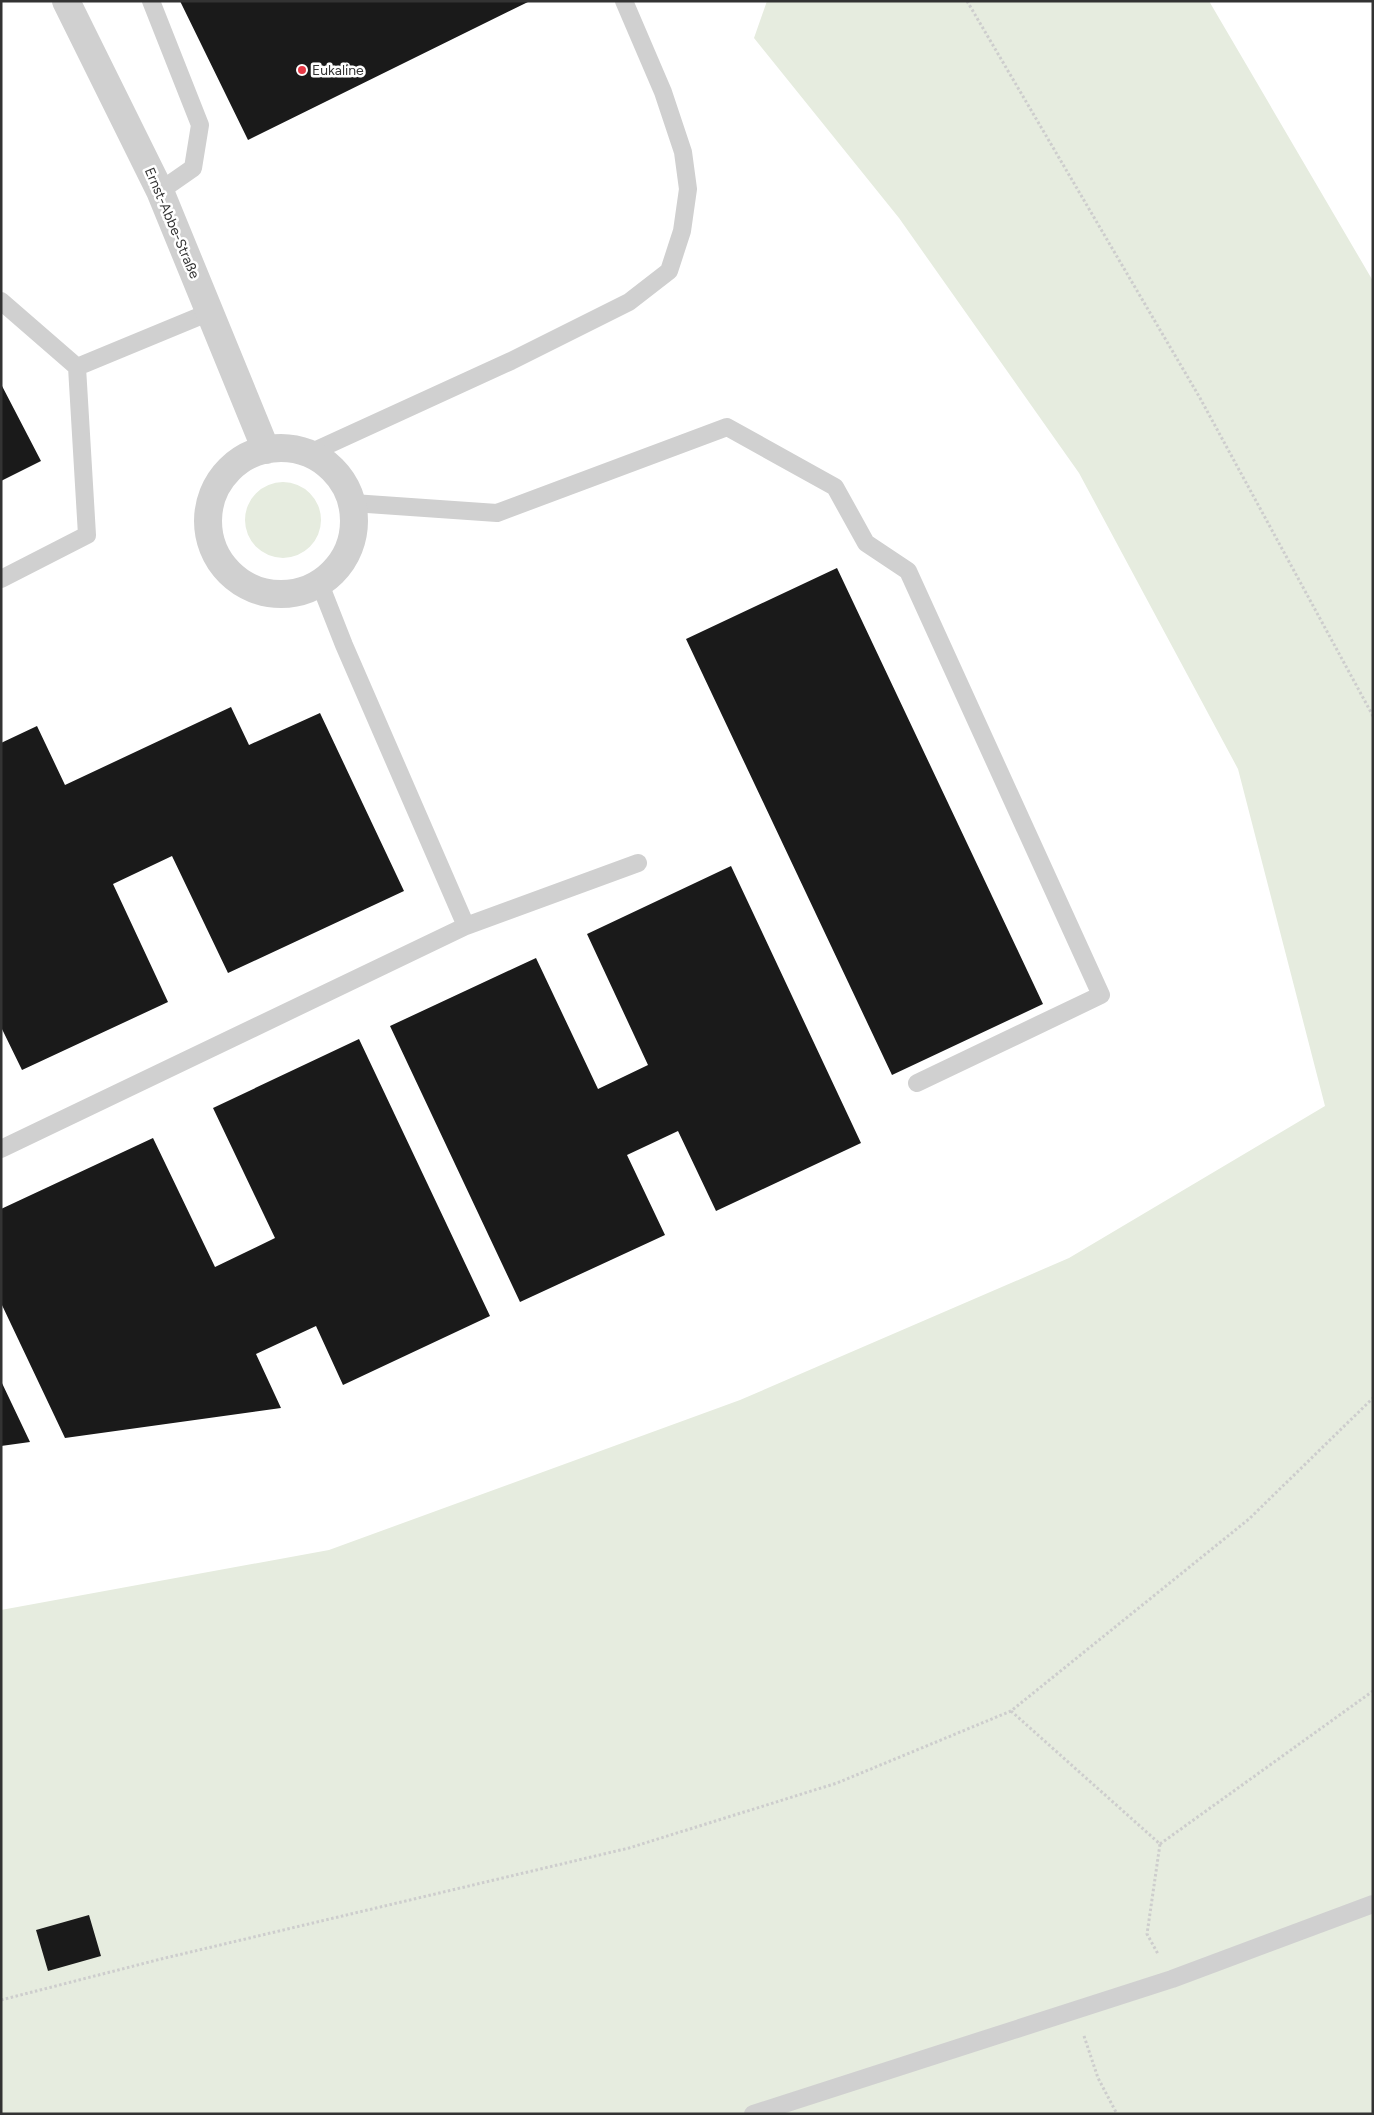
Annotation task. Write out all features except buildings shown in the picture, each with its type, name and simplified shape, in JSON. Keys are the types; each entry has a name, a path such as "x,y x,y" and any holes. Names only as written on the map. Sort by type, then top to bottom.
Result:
{"street":[{"name":"Ernst-Abbe-Straße","path":"66,1 160,191 266,450"},
{"path":"288,448 310,453 329,465 344,482 353,503 355,526 350,548 338,568 320,584 304,591 286,594 267,593 250,587 235,578 222,564 213,548 208,513 213,495 221,479 249,455 266,450 288,448"}],"lane":[{"path":"151,1 200,125 193,168 160,191"},
{"path":"310,453 511,361 629,302 669,271 682,231 688,189 683,152 663,92 624,1"},
{"path":"1,301 77,367 87,535 1,579"},
{"path":"77,367 210,312"},
{"path":"353,503 498,513 727,427 835,487 866,543 908,571 1101,995 917,1083"},
{"path":"320,584 348,654 466,926"},
{"path":"1,1149 466,926 638,863"},
{"path":"753,2114 1172,1979 1373,1904"}],"path":[{"path":"967,1 1200,398 1373,716"},
{"path":"1,2000 171,1957 629,1848 837,1782 1011,1711 1249,1519 1373,1398"},
{"path":"1172,1979 1147,1934 1160,1844 1373,1691"},
{"path":"1011,1711 1160,1844"},
{"path":"1075,2010 1098,2078 1117,2114"}],"shaded area":[{"path":"767,1 1209,1 1373,281 1373,2114 1,2114 1,1610 329,1550 740,1400 1069,1258 1325,1106 1238,769 1079,473 899,218 754,38"},
{"path":"283,482 297,485 310,493 318,506 321,520 318,534 310,547 297,555 283,558 269,555 256,547 248,534 245,520 248,506 256,493 269,485"}],"place":[{"name":"Eukaline","path":"302,70"}]}
